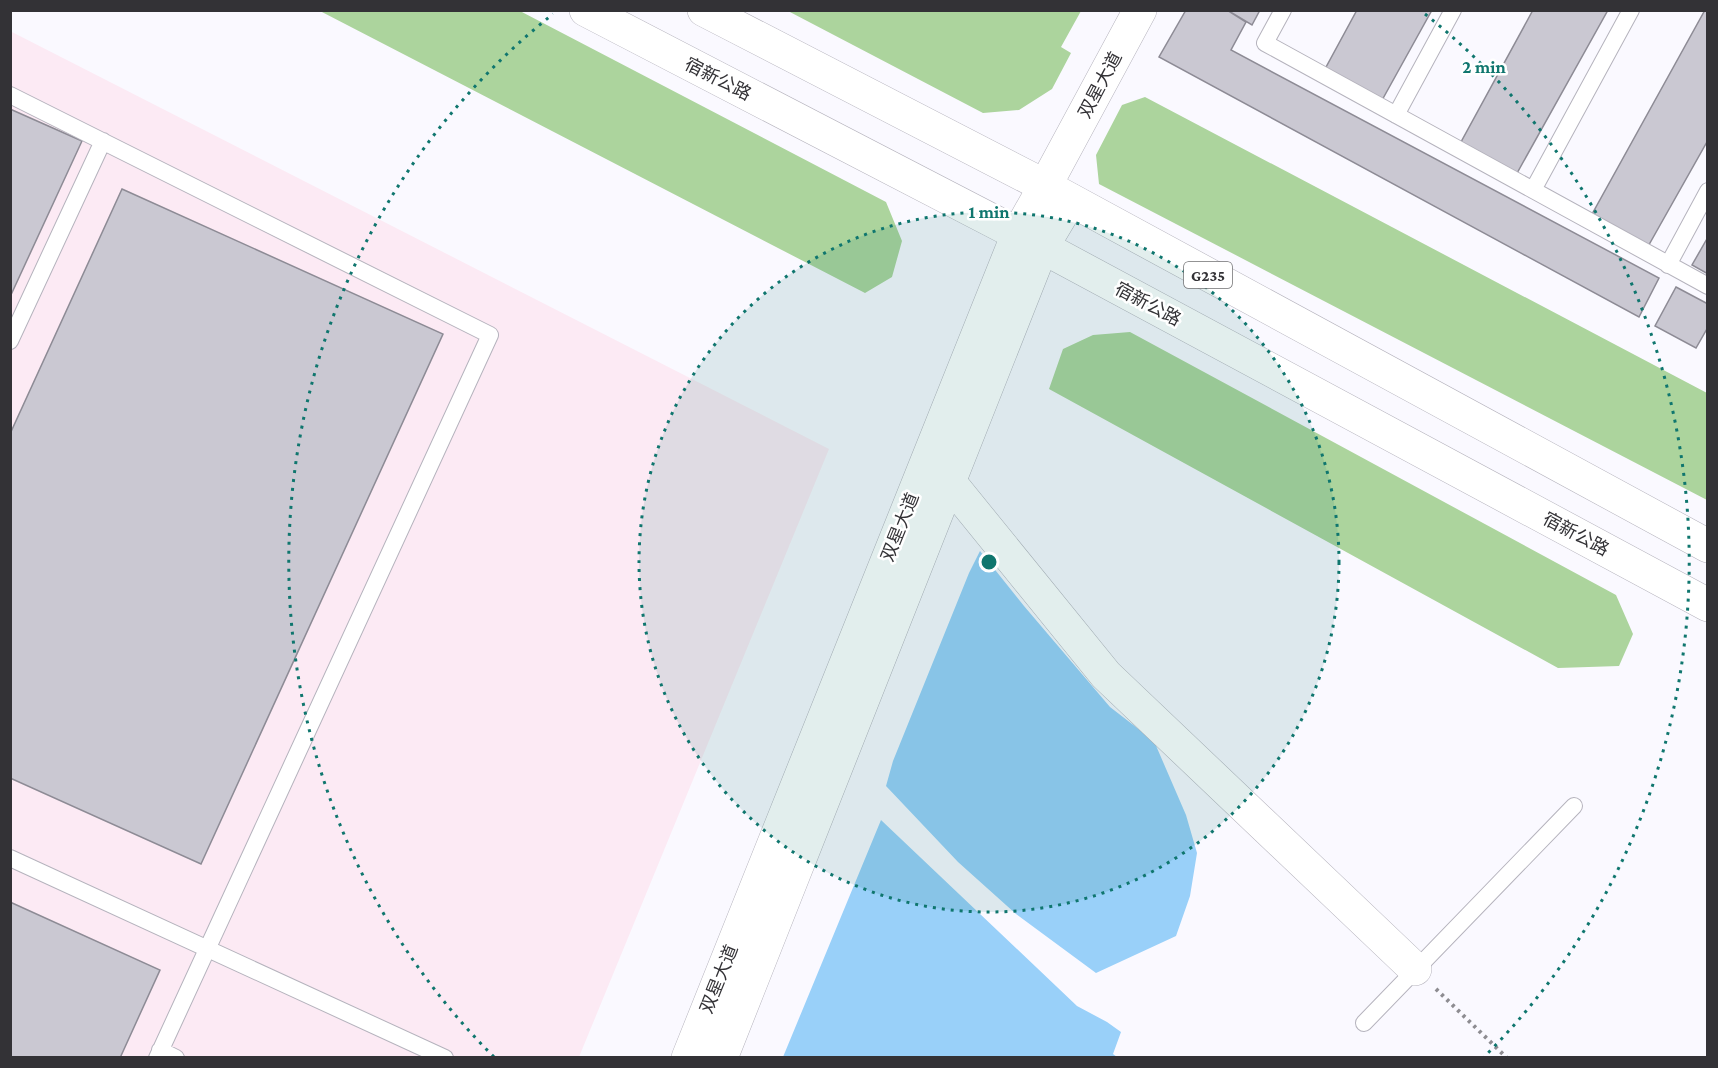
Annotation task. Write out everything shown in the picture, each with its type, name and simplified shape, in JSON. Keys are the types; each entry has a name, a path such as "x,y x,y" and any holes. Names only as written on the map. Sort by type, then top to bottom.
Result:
{"main road":[{"name":"宿新公路","path":"586,10 1030,240 1707,605"},
{"name":"G235","path":"704,10 1057,193 1707,546"},
{"name":"双星大道","path":"688,1058 928,457 1030,240 1057,193 1140,10"},
{"name":"双星大道","path":"721,1058 949,482 1030,240"},
{"path":"928,457 1106,675 1415,969"},
{"path":"1637,567 1707,621"}],"lane":[{"path":"1283,10 1265,43 1707,286"},
{"path":"1396,115 1454,10"},
{"path":"1533,190 1631,10"},
{"path":"10,95 490,335 159,1054 176,1058"},
{"path":"10,341 103,141"},
{"path":"1668,265 1707,190"},
{"path":"1364,1023 1574,806"},
{"path":"10,858 445,1058"}],"path":[{"path":"1415,969 1507,1058"}],"shaded area":[{"path":"10,31 829,449 579,1057 11,1057"}],"green space":[{"path":"1081,10 1061,47 1071,53 1052,89 1019,110 983,113 788,11"},
{"path":"320,11 520,11 886,202 902,241 892,277 865,293"},
{"path":"1145,97 1707,393 1707,500 1099,184 1096,155 1122,105"},
{"path":"1130,332 1616,595 1633,634 1619,666 1558,668 1049,389 1063,349 1093,335"}],"water":[{"path":"980,551 1110,707 1154,741 1186,815 1197,853 1190,896 1176,936 1096,973 1016,914 958,862 886,786 893,761"},
{"path":"881,820 1077,1006 1121,1032 1113,1054 1117,1057 783,1057"}],"building":[{"path":"1186,10 1227,10 1246,22 1231,50 1659,278 1639,317 1159,57"},
{"path":"1227,10 1260,10 1252,25"},
{"path":"1357,10 1432,10 1381,102 1325,69"},
{"path":"1533,10 1608,10 1516,175 1461,142"},
{"path":"1705,10 1708,10 1708,140 1646,250 1591,216"},
{"path":"10,109 82,141 10,297"},
{"path":"122,189 443,334 201,864 10,778 10,434"},
{"path":"1708,237 1708,274 1692,265"},
{"path":"1676,287 1708,304 1708,327 1696,348 1655,326"},
{"path":"10,902 160,970 120,1058 10,1058"}]}
